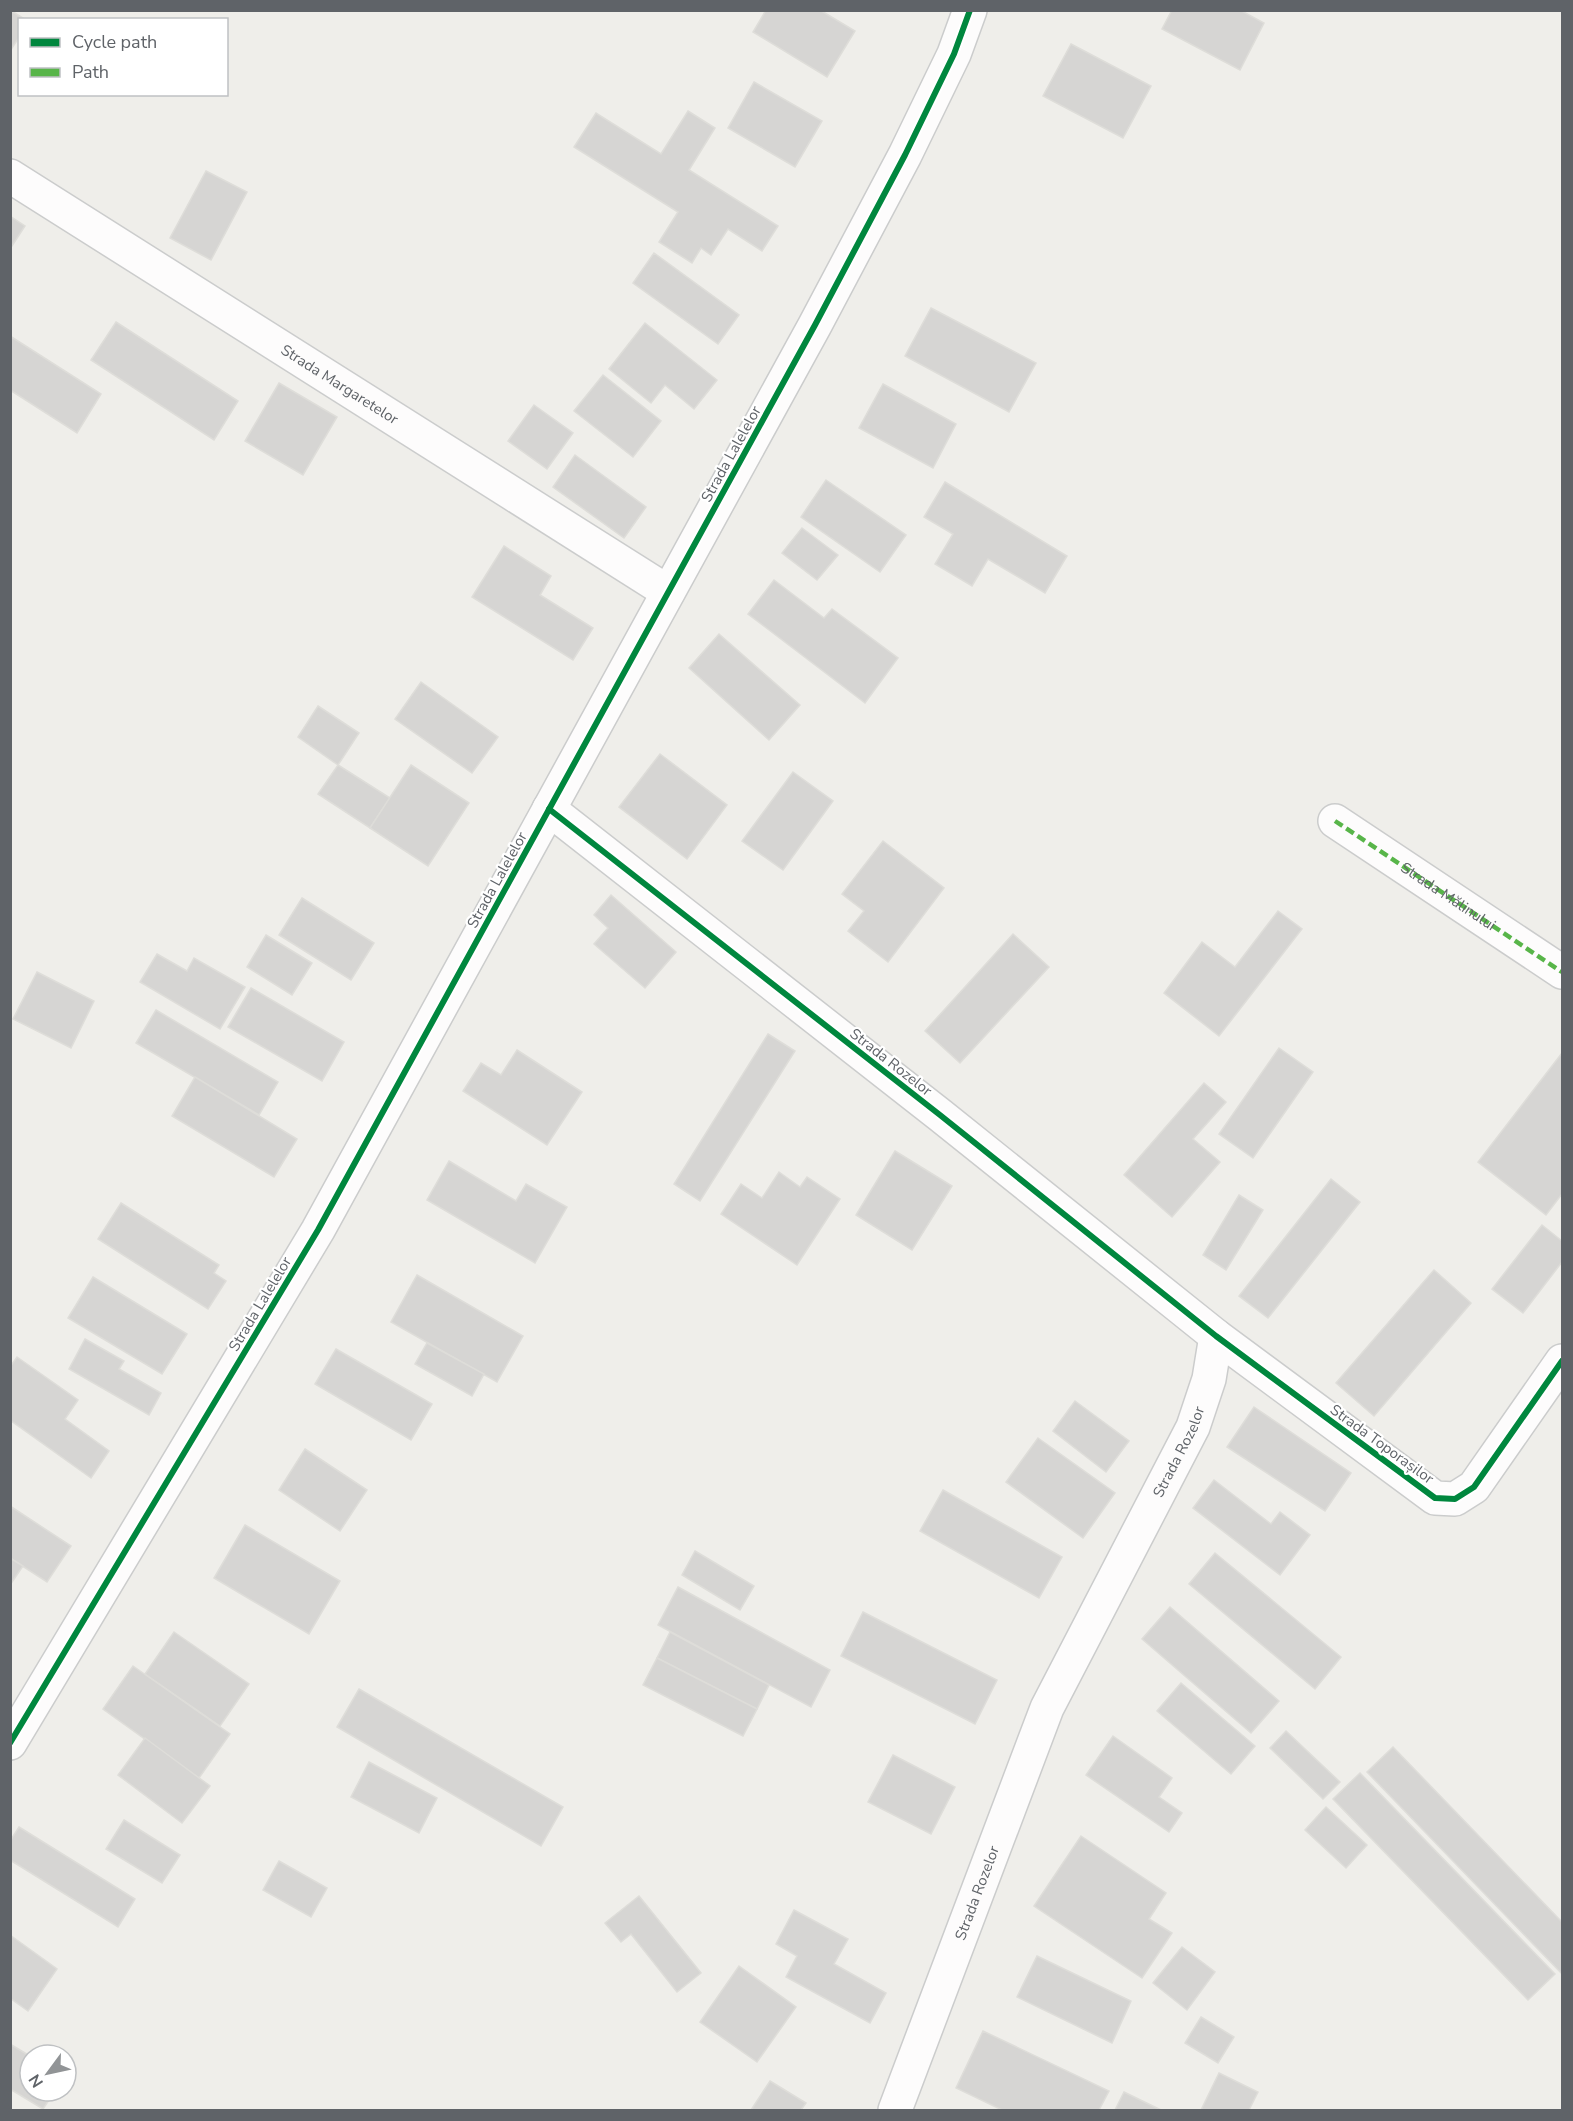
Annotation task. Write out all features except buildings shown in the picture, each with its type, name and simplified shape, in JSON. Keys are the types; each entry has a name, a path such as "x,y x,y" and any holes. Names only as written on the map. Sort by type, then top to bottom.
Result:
{"street":[{"name":"Strada Lalelelor","path":"10,1743 318,1230 815,325 905,155 954,54 970,10"},
{"name":"Strada Margaretelor","path":"10,176 668,592"},
{"name":"Strada Rozelor","path":"549,809 1216,1336 1209,1379 1193,1427 1047,1708 895,2110"},
{"name":"Strada Mălinului","path":"1335,821 1563,972"},
{"name":"Strada Toporașilor","path":"1216,1336 1435,1498 1455,1498 1474,1487 1563,1361"}],"marked path":[{"path":"1335,821 1562,972"}],"cycle path":[{"path":"10,1743 318,1230 815,325 905,155 954,54 970,10"},
{"path":"549,809 940,1115 1216,1336 1435,1498 1455,1499 1474,1487 1562,1361"}]}
